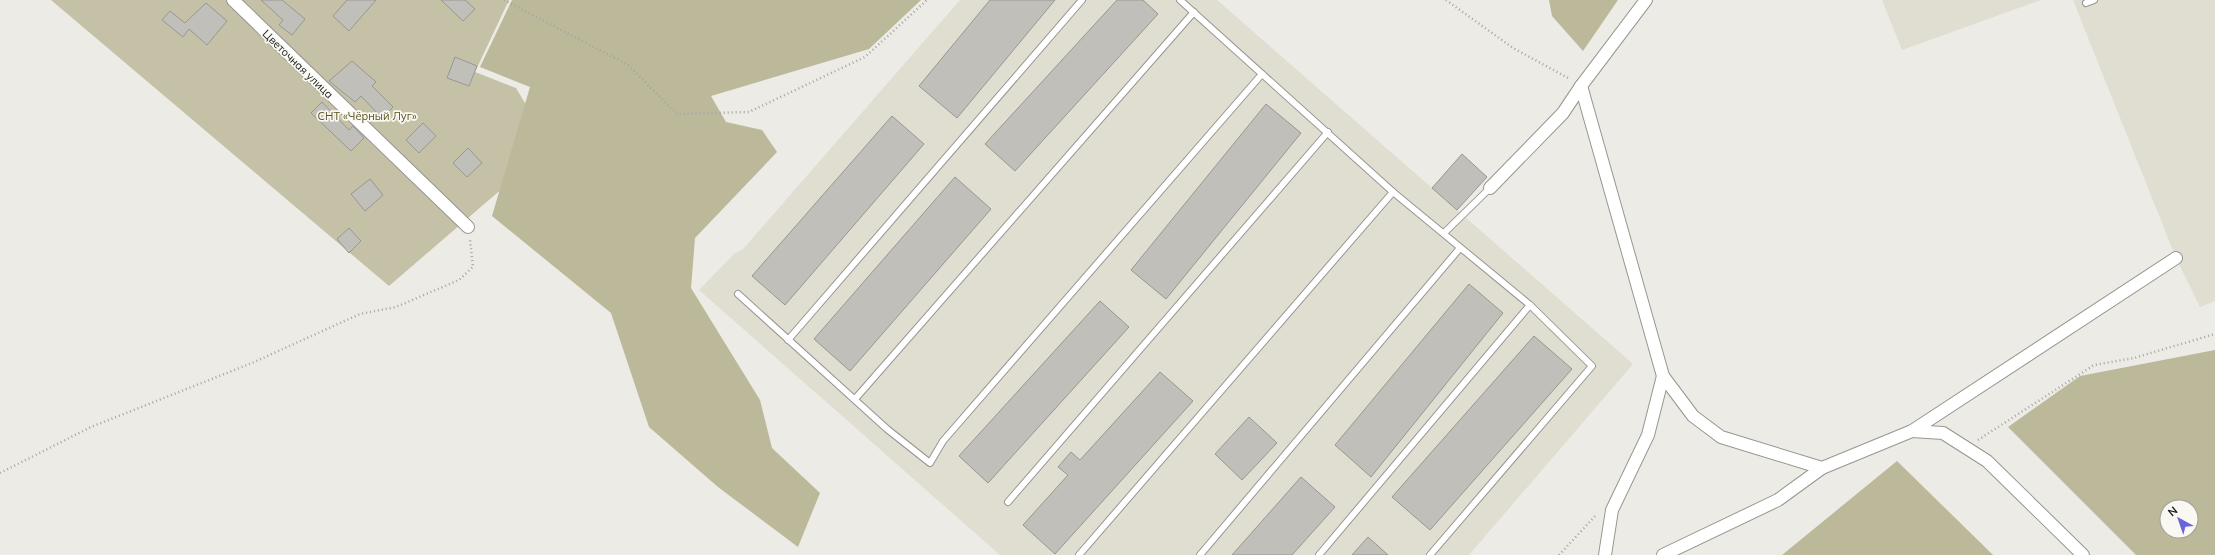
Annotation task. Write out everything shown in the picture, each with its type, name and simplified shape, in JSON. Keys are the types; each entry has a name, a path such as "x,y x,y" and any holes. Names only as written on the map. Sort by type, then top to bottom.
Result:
{"street":[{"name":"Цветочная улица","path":"233,0 468,227"},
{"path":"1490,188 1563,113 1581,86 1646,0"},
{"path":"1581,86 1664,376 1693,416 1721,437 1822,468"},
{"path":"1663,555 1778,500 1822,468 1912,430 2176,258"},
{"path":"1605,555 1612,510 1648,435 1664,376"},
{"path":"1912,430 1943,433 1987,461 2083,555"}],"lane":[{"path":"788,340 1082,0"},
{"path":"1180,0 1393,192 1530,305 1592,366 1430,555"},
{"path":"2086,3 2094,0"},
{"path":"855,399 1194,12"},
{"path":"738,294 886,428 930,463 943,441 1262,74"},
{"path":"1008,502 1328,132"},
{"path":"1444,233 1490,188"},
{"path":"1079,555 1393,192"},
{"path":"1200,555 1460,248"},
{"path":"1319,555 1530,305"}],"path":[{"path":"504,0 628,65 677,114 749,112 865,57 927,0"},
{"path":"1446,0 1513,48 1581,86"},
{"path":"0,473 91,427 252,363 360,314 396,307 459,280 473,267 468,227"},
{"path":"1966,448 2094,365 2134,358 2215,334"},
{"path":"1559,555 1600,511"}],"shaded area":[{"path":"512,0 921,0 869,49 711,96 726,122 762,130 777,152 695,238 691,288 760,400 772,448 820,493 798,547 718,487 649,427 611,313 492,216 530,87 480,67"},
{"path":"960,0 1217,0 1633,364 1469,555 1000,555 699,290 734,254 743,249"},
{"path":"1549,0 1618,0 1583,51 1552,16"},
{"path":"1882,0 2041,0 1902,50"},
{"path":"2073,0 2215,0 2215,301 2200,307 2176,258"},
{"path":"2215,350 2215,555 2136,555 2008,427 2080,376"},
{"path":"1897,461 1993,555 1782,555"}],"green space":[{"name":"СНТ «Чёрный Луг»","path":"51,0 509,0 475,72 516,88 553,150 497,193 389,286"}],"building":[{"path":"261,0 282,0 305,19 292,35 279,25 283,20"},
{"path":"347,0 376,0 349,31 333,16"},
{"path":"441,0 465,0 475,9 463,21"},
{"path":"990,0 1055,0 957,118 919,86"},
{"path":"1117,0 1143,0 1158,14 1015,171 985,144"},
{"path":"206,3 227,21 207,45 189,29 183,37 162,20 170,11 185,23"},
{"path":"455,57 477,66 469,86 447,78"},
{"path":"352,61 376,82 372,86 393,107 382,118 361,96 355,102 329,81"},
{"path":"322,102 349,130 353,126 364,138 351,151 311,113"},
{"path":"1266,104 1301,133 1166,299 1131,270"},
{"path":"892,116 924,144 785,305 752,276"},
{"path":"423,123 436,136 419,153 406,140"},
{"path":"468,148 482,163 467,177 453,163"},
{"path":"1462,154 1487,177 1457,210 1432,188"},
{"path":"955,177 991,209 850,371 814,339"},
{"path":"370,179 383,195 365,211 351,194"},
{"path":"349,228 361,241 349,253 337,239"},
{"path":"1469,284 1503,313 1371,477 1335,445"},
{"path":"1100,301 1129,327 988,483 959,456"},
{"path":"1534,336 1572,369 1430,530 1392,497"},
{"path":"1160,372 1193,401 1055,554 1023,525 1068,475 1058,467 1071,452 1080,460"},
{"path":"1249,417 1277,443 1242,480 1215,454"},
{"path":"1301,477 1335,507 1292,555 1232,555"},
{"path":"1368,537 1388,555 1352,555"}]}
